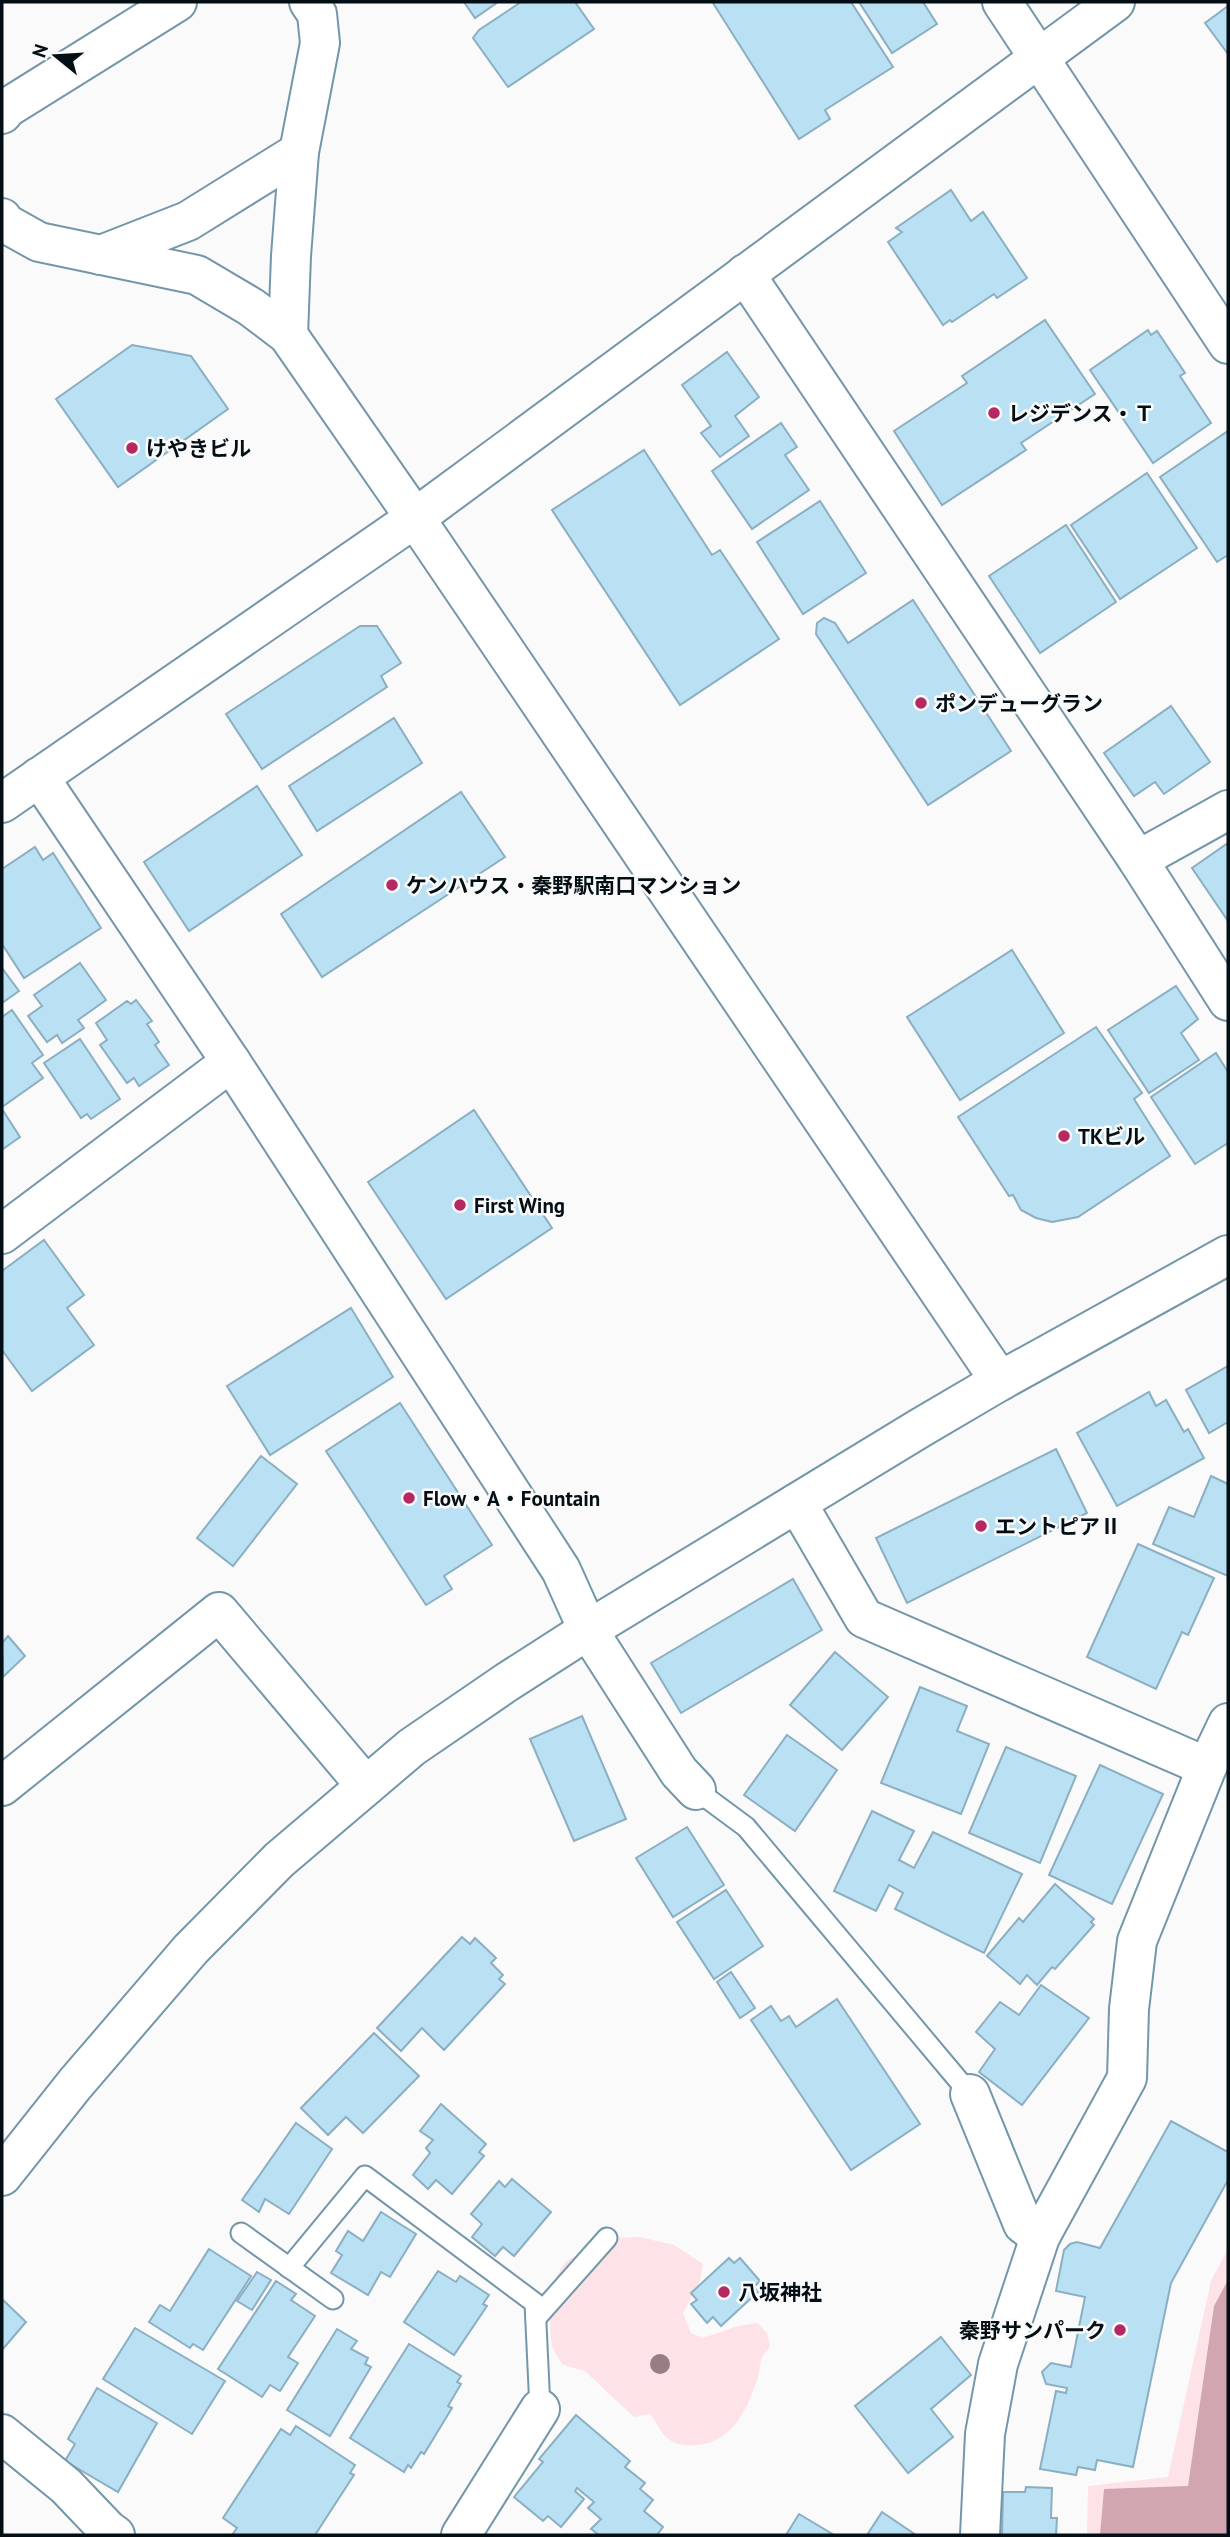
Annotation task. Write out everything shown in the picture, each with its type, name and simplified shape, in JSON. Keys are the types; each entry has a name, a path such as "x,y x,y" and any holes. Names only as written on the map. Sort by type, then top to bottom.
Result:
{"street":[{"path":"2,114 7,108 177,2"},
{"path":"288,335 299,152 320,43 317,14 309,2"},
{"path":"1002,2 1228,344"},
{"path":"2,803 415,518 1115,2"},
{"path":"101,255 188,221 299,152"},
{"path":"2,218 5,223 39,242 197,275 251,307 288,335 1000,1381"},
{"path":"745,274 1138,860 1228,1002"},
{"path":"38,777 231,1062 561,1570 588,1630 679,1772 696,1790"},
{"path":"1138,860 1228,810"},
{"path":"2,1234 231,1062"},
{"path":"2,2176 75,2084 191,1949 279,1860 412,1748 588,1630 797,1503 1000,1381 1228,1255"},
{"path":"797,1503 864,1618 1207,1767"},
{"path":"2,1786 219,1612 366,1786"},
{"path":"980,2535 985,2434 998,2364 1040,2237 1127,2078 1129,2009 1137,1941 1207,1767 1228,1723"},
{"path":"970,2094 1023,2224 1040,2237"},
{"path":"461,2535 540,2409"},
{"path":"2,2434 66,2486 109,2534"}],"lane":[{"path":"696,1790 746,1827 970,2094"},
{"path":"289,2268 365,2176 536,2303 540,2409"},
{"path":"241,2233 332,2299"},
{"path":"536,2318 607,2238"}],"shaded area":[{"path":"639,2237 674,2245 703,2264 700,2281 683,2313 691,2333 703,2338 738,2326 757,2323 767,2333 770,2347 761,2359 757,2380 748,2403 728,2432 708,2443 687,2445 671,2441 650,2414 634,2417 585,2371 563,2365 552,2346 552,2299 563,2265 578,2257 602,2260 618,2238"},
{"path":"1228,2249 1228,2535 1087,2535 1088,2486 1168,2477 1211,2281"},
{"path":"1228,2280 1228,2535 1100,2535 1104,2489 1188,2486 1214,2306"}],"building":[{"path":"464,2 498,2 475,18"},
{"path":"521,2 575,2 594,29 508,87 473,38 479,30"},
{"path":"714,2 851,2 893,67 825,110 830,119 799,139"},
{"path":"859,2 923,2 937,24 892,53"},
{"path":"1228,6 1228,54 1205,23"},
{"path":"951,190 971,221 983,212 1027,278 997,298 994,294 952,322 950,320 943,325 888,242 902,232 896,228"},
{"name":"レジデンス・Ｔ","path":"1045,320 1095,394 1021,443 1026,450 942,505 894,431 967,383 962,376"},
{"path":"1148,330 1151,335 1157,331 1185,373 1180,376 1211,423 1153,463 1090,370"},
{"name":"けやきビル","path":"132,345 191,356 228,409 118,487 56,399"},
{"path":"727,352 759,397 735,416 749,436 720,457 701,433 711,426 682,385"},
{"path":"781,423 797,447 785,455 809,490 752,529 712,471"},
{"path":"1228,431 1228,555 1217,562 1160,477"},
{"path":"644,450 712,555 720,550 779,639 680,705 552,510"},
{"path":"1147,473 1197,548 1120,599 1071,525"},
{"path":"820,501 866,573 803,614 757,542"},
{"path":"1066,525 1116,602 1040,653 989,576"},
{"name":"ポンデューグラン","path":"913,600 1011,751 928,805 816,634 817,623 824,618 835,623 848,643"},
{"path":"360,626 377,626 401,663 381,676 387,687 262,769 226,714"},
{"path":"1171,706 1210,762 1164,794 1155,782 1134,796 1104,753"},
{"path":"394,718 422,763 317,831 289,786"},
{"path":"257,786 302,855 189,931 144,862"},
{"name":"ケンハウス・秦野駅南口マンション","path":"461,792 505,857 322,977 281,914"},
{"path":"1228,843 1228,921 1192,868"},
{"path":"35,847 43,860 53,853 101,928 24,978 2,944 2,869"},
{"path":"1012,950 1064,1033 960,1100 907,1017"},
{"path":"80,963 106,1000 78,1020 84,1028 62,1043 57,1035 47,1042 28,1016 42,1006 34,995"},
{"path":"2,968 19,991 2,1003"},
{"path":"1176,986 1198,1019 1181,1033 1199,1060 1149,1093 1108,1030"},
{"path":"136,1000 152,1021 147,1024 159,1042 155,1045 169,1065 139,1086 134,1078 127,1083 100,1045 107,1040 96,1023 127,1001 131,1004"},
{"path":"12,1010 43,1055 32,1063 43,1078 2,1107 2,1017"},
{"name":"TKビル","path":"1096,1027 1142,1093 1134,1099 1170,1156 1078,1217 1052,1222 1036,1218 1021,1210 1013,1195 1009,1196 958,1117"},
{"path":"80,1039 120,1099 91,1119 87,1114 81,1118 44,1063"},
{"path":"1216,1053 1228,1072 1228,1143 1195,1164 1151,1097"},
{"path":"2,1109 20,1137 3,1149 2,1147"},
{"name":"First Wing","path":"474,1110 552,1228 446,1299 368,1182"},
{"path":"44,1240 84,1295 67,1308 94,1345 32,1391 2,1350 2,1271"},
{"path":"351,1308 393,1377 270,1455 227,1386"},
{"path":"1228,1366 1228,1422 1209,1433 1186,1390"},
{"path":"1149,1392 1156,1406 1166,1400 1184,1432 1188,1429 1204,1458 1117,1506 1077,1433"},
{"name":"Flow・A・Fountain","path":"400,1403 492,1545 444,1576 452,1589 426,1605 326,1451"},
{"name":"エントピアⅡ","path":"1056,1449 1087,1513 907,1603 876,1538"},
{"path":"261,1456 297,1484 233,1566 197,1538"},
{"path":"1211,1476 1228,1484 1228,1576 1153,1544 1169,1507 1194,1517"},
{"path":"1138,1544 1214,1578 1188,1635 1182,1632 1156,1689 1087,1657"},
{"path":"793,1579 822,1630 681,1713 651,1663"},
{"path":"8,1636 25,1656 3,1677 2,1643"},
{"path":"835,1652 888,1697 842,1750 790,1705"},
{"path":"920,1687 967,1706 957,1731 989,1744 961,1814 881,1783"},
{"path":"582,1716 626,1819 574,1841 530,1739"},
{"path":"787,1735 837,1770 795,1831 744,1795"},
{"path":"1006,1747 1076,1776 1040,1863 969,1833"},
{"path":"1100,1765 1163,1794 1112,1904 1049,1875"},
{"path":"872,1811 914,1831 899,1860 914,1868 933,1832 1022,1874 984,1953 895,1909 903,1893 889,1885 876,1911 834,1891"},
{"path":"687,1827 724,1885 673,1917 636,1858"},
{"path":"1055,1884 1094,1919 1091,1922 1094,1925 1037,1985 1027,1975 1020,1984 987,1956 1019,1918 1023,1922"},
{"path":"726,1890 763,1946 714,1979 677,1922"},
{"path":"462,1937 470,1944 475,1938 496,1958 491,1963 503,1975 499,1979 505,1984 444,2050 422,2028 401,2051 377,2028"},
{"path":"731,1972 755,2008 740,2018 717,1982"},
{"path":"1041,1985 1089,2018 1022,2105 979,2072 995,2049 976,2032 1000,2002 1019,2015"},
{"path":"837,1999 920,2124 851,2170 751,2020 771,2006 781,2021 789,2016 796,2027"},
{"path":"374,2033 419,2076 363,2133 346,2117 328,2135 301,2108"},
{"path":"441,2104 486,2144 479,2152 484,2156 452,2194 436,2180 428,2189 413,2175 430,2153 426,2148 433,2140 420,2131"},
{"name":"秦野サンパーク","path":"1171,2121 1228,2152 1228,2180 1171,2283 1133,2467 1097,2460 1095,2470 1078,2467 1076,2475 1040,2469 1056,2391 1066,2393 1067,2388 1046,2384 1042,2372 1051,2363 1071,2367 1085,2297 1056,2291 1064,2250 1077,2242 1100,2248"},
{"path":"296,2123 332,2149 289,2214 265,2199 259,2212 242,2200"},
{"path":"512,2179 551,2212 514,2256 503,2247 495,2256 472,2237 482,2224 471,2214 499,2181 505,2187"},
{"path":"381,2212 416,2234 390,2277 381,2272 368,2295 331,2273 342,2255 336,2251 348,2231 363,2241"},
{"path":"209,2249 251,2276 203,2350 193,2344 190,2348 149,2322 160,2305 170,2311"},
{"name":"八坂神社","path":"729,2258 734,2263 740,2258 760,2281 754,2287 758,2292 721,2326 713,2317 707,2323 691,2304 697,2300 691,2293"},
{"path":"438,2271 456,2282 460,2276 489,2295 483,2304 487,2306 454,2355 404,2322"},
{"path":"257,2272 271,2280 252,2310 237,2301"},
{"path":"276,2281 296,2294 291,2300 315,2316 288,2357 298,2363 280,2391 270,2385 262,2397 218,2369"},
{"path":"2,2299 26,2322 2,2350"},
{"path":"135,2328 225,2381 192,2434 103,2379"},
{"path":"337,2329 357,2341 351,2349 368,2358 365,2364 371,2367 330,2436 287,2410"},
{"path":"941,2337 971,2375 931,2409 953,2437 908,2473 855,2406"},
{"path":"409,2344 461,2376 457,2382 461,2384 448,2406 452,2408 424,2454 421,2452 411,2468 408,2465 404,2472 350,2438"},
{"path":"97,2388 157,2423 118,2492 65,2461 75,2444 68,2439"},
{"path":"576,2415 630,2461 625,2467 645,2483 640,2489 653,2500 644,2511 663,2527 657,2535 599,2535 591,2529 601,2519 588,2508 594,2502 577,2488 575,2491 584,2499 561,2527 548,2516 543,2521 514,2497 543,2462 539,2459"},
{"path":"296,2426 355,2465 350,2473 354,2475 315,2535 232,2535 237,2528 223,2518 281,2429 290,2435"},
{"path":"1026,2487 1052,2488 1051,2518 1057,2518 1056,2535 1002,2535 1003,2492 1025,2492"},
{"path":"882,2512 916,2535 867,2535"},
{"path":"799,2514 834,2535 786,2535"}],"place":[{"name":"レジデンス・Ｔ","path":"994,413"},
{"name":"けやきビル","path":"132,448"},
{"name":"ポンデューグラン","path":"921,703"},
{"name":"ケンハウス・秦野駅南口マンション","path":"392,885"},
{"name":"TKビル","path":"1064,1136"},
{"name":"First Wing","path":"460,1205"},
{"name":"Flow・A・Fountain","path":"409,1498"},
{"name":"エントピアⅡ","path":"981,1526"},
{"name":"八坂神社","path":"724,2292"},
{"name":"秦野サンパーク","path":"1120,2330"}]}
